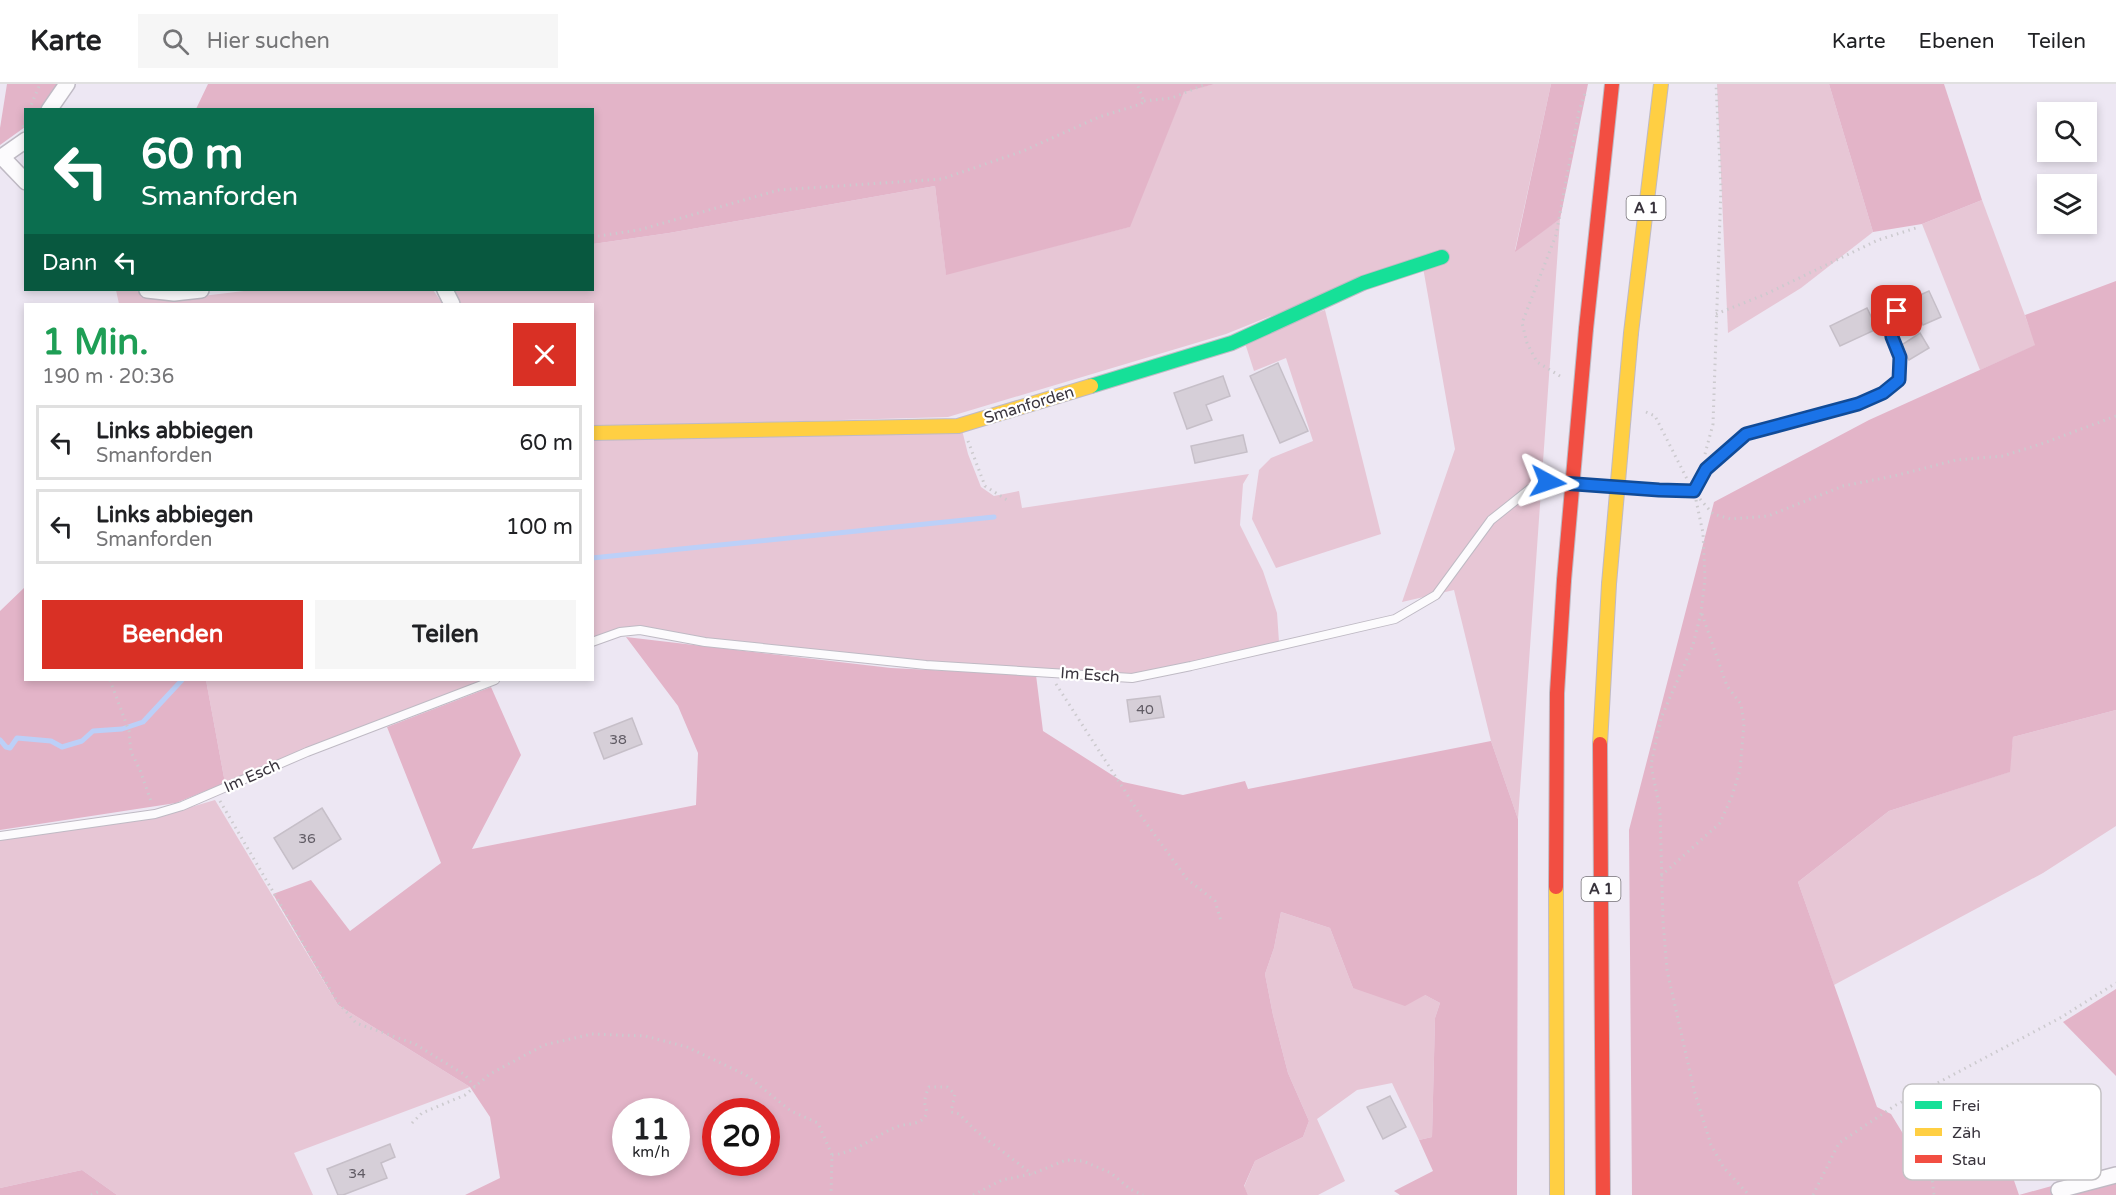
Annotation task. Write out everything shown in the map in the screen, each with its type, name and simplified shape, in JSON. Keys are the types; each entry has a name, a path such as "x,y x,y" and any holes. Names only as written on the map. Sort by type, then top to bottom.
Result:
{"main road":[{"path":"1557,1195 1555,1014 1557,705 1564,580 1586,329 1612,84"},
{"name":"A 1","path":"1603,1195 1600,752 1610,584 1631,333 1661,84"},
{"name":"Smanforden","path":"594,433 964,425 1232,343 1363,283 1443,257"}],"street":[{"path":"50,108 67,84"},
{"path":"24,141 1,158 24,180"},
{"path":"156,291 174,293 192,291"},
{"path":"2101,1179 2116,1175"},
{"path":"2059,1190 2097,1180"}],"lane":[{"path":"1694,491 1706,469 1746,434 1858,404 1883,393 1899,380 1900,357 1892,337 1890,323 1897,311"},
{"name":"Im Esch","path":"594,641 620,632 640,630 705,642 926,665 1132,678 1395,619 1436,595 1491,520 1530,489 1548,482 1694,491"},
{"name":"Im Esch","path":"0,836 155,814 182,806 307,752 492,681"}],"path":[{"path":"30,108 40,84"},
{"path":"1137,84 1144,101"},
{"path":"594,237 639,230 779,190 942,179 1023,151 1099,117 1141,104 1144,101 1172,99 1206,84"},
{"path":"1702,464 1713,424 1721,187 1716,84"},
{"path":"1716,314 1766,294 1878,240 1916,228"},
{"path":"1694,491 1713,514 1731,519 1768,516 1843,486 1956,460 2003,456 2116,416"},
{"path":"964,425 972,455 985,486 1007,500"},
{"path":"1694,491 1703,533 1705,579 1701,613 1693,645 1661,718 1651,765 1660,810 1661,876 1667,970 1694,1090 1711,1145 1724,1168 1749,1195"},
{"path":"1661,876 1720,823 1740,770 1744,724 1741,704 1727,686 1701,613"},
{"path":"1049,672 1141,816 1187,879 1215,901 1221,921"},
{"path":"110,681 127,723 131,752 140,770 155,814"},
{"path":"215,792 337,1001 356,1023 415,1044 465,1075 475,1087"},
{"path":"1936,1084 2060,1018 2116,983"},
{"path":"412,1123 422,1113 465,1095 490,1074 544,1045 592,1034 645,1036 687,1047 746,1075 791,1111 818,1123 832,1155 831,1195"},
{"path":"832,1155 845,1154 897,1127 915,1124 925,1117 927,1112 925,1101 928,1087 946,1087 955,1094 951,1112 959,1113 976,1131 1032,1174"},
{"path":"1813,1195 1839,1143 1903,1101"},
{"path":"974,1195 1002,1180 1032,1174 1066,1160 1083,1161 1111,1173 1130,1189 1143,1195"},
{"path":"1932,1180 1934,1195"},
{"path":"92,1195 102,1190"}],"shaded area":[{"path":"7,84 58,84 43,108 24,108 24,128 0,145 0,128"},
{"path":"208,84 1215,84 1184,92 1130,227 946,275 935,186 669,233 594,244 594,108 196,108"},
{"path":"1215,84 1551,84 1515,250 1560,219 1518,819 1491,741 1454,590 1402,602 1455,449 1421,256 1226,334 948,417 594,427 594,303 461,303 455,291 594,291 594,244 669,233 935,186 946,274 1129,227 1184,91"},
{"path":"1551,84 1588,84 1560,219 1515,252"},
{"path":"1717,84 1829,84 1873,232 1801,288 1728,333"},
{"path":"1829,84 1944,84 1982,200 1922,224 1873,232"},
{"path":"1982,200 2036,345 1980,370 1922,224"},
{"path":"2116,281 2116,710 2013,737 2010,772 1889,811 1798,882 1877,1107 1891,1114 1903,1134 1903,1180 2014,1180 2019,1195 1632,1195 1629,830 1714,502 1869,420 2035,345 2025,315"},
{"path":"116,291 149,291 186,298 244,291 434,291 442,303 119,303"},
{"path":"1325,310 1381,534 1276,568 1252,519 1259,470 1271,458 1313,441 1286,358 1254,371 1244,340"},
{"path":"962,430 968,454 981,487 994,496 1019,491 1022,508 1249,474 1243,484 1240,525 1263,571 1277,613 1279,642 1133,675 928,662 708,640 641,627 594,639 594,436"},
{"path":"24,588 24,681 206,681 225,783 176,803 0,830 0,611"},
{"path":"626,637 891,668 1036,675 1043,731 1123,782 1183,795 1245,781 1248,789 1491,741 1518,819 1517,1195 1400,1195 1394,1191 1433,1171 1419,1140 1432,1137 1435,1018 1440,1003 1425,995 1405,1006 1353,988 1330,928 1281,912 1274,948 1265,974 1288,1073 1309,1121 1303,1137 1255,1161 1244,1186 1248,1195 465,1195 500,1178 490,1117 470,1087 338,1005 273,894 311,880 350,931 441,863 387,727 491,687 521,755 472,849 696,805 698,753 678,706"},
{"path":"206,681 483,681 225,783"},
{"path":"2116,710 2116,826 2043,873 1834,985 1798,882 1889,811 2009,772 2013,737"},
{"path":"215,800 338,1005 470,1087 294,1153 313,1195 117,1195 82,1170 0,1188 0,839 174,812"},
{"path":"1281,912 1330,928 1353,988 1425,995 1440,1003 1435,1018 1432,1137 1419,1140 1392,1083 1357,1090 1317,1119 1345,1181 1318,1195 1248,1195 1244,1187 1255,1161 1303,1137 1309,1121 1288,1073 1265,974 1274,948"},
{"path":"2116,989 2116,1076 2063,1022"},
{"path":"2116,1168 2116,1195 2019,1195 2073,1180 2101,1180 2101,1172"},
{"path":"82,1170 117,1195 0,1195 0,1188"}],"building":[{"path":"1929,291 1941,317 1923,325 1911,299"},
{"path":"1867,308 1877,329 1840,346 1830,326"},
{"path":"1920,333 1929,348 1909,360 1900,346"},
{"path":"1278,363 1308,431 1280,443 1250,376"},
{"path":"1223,376 1230,396 1206,405 1212,420 1187,429 1174,393"},
{"path":"1243,435 1247,452 1195,463 1191,446"},
{"path":"1160,696 1164,717 1130,722 1127,700"},
{"path":"632,718 642,744 604,759 594,733"},
{"path":"322,808 341,839 293,869 274,838"},
{"path":"1390,1096 1406,1127 1383,1139 1367,1107"},
{"path":"390,1144 395,1157 381,1163 387,1178 338,1195 327,1169"}],"waterway":[{"path":"594,558 994,517"},
{"path":"0,740 10,748 17,738 51,741 62,747 82,741 93,731 122,729 143,722 181,681"}],"traffic: fast":[{"path":"1091,386 1232,343 1363,283 1442,257"}],"traffic: slow":[{"path":"1631,333 1661,84"},
{"path":"1609,584 1631,333"},
{"path":"594,433 958,426 1091,386"},
{"path":"1600,744 1609,584"},
{"path":"1556,887 1557,1195"}],"traffic: jam":[{"path":"1586,329 1612,84"},
{"path":"1564,580 1586,329"},
{"path":"1556,887 1557,693 1564,580"},
{"path":"1600,744 1603,1195"}],"route":[{"path":"1548,482 1694,491 1706,469 1746,434 1858,404 1883,393 1899,380 1900,357 1892,337 1890,323 1897,311"}]}
